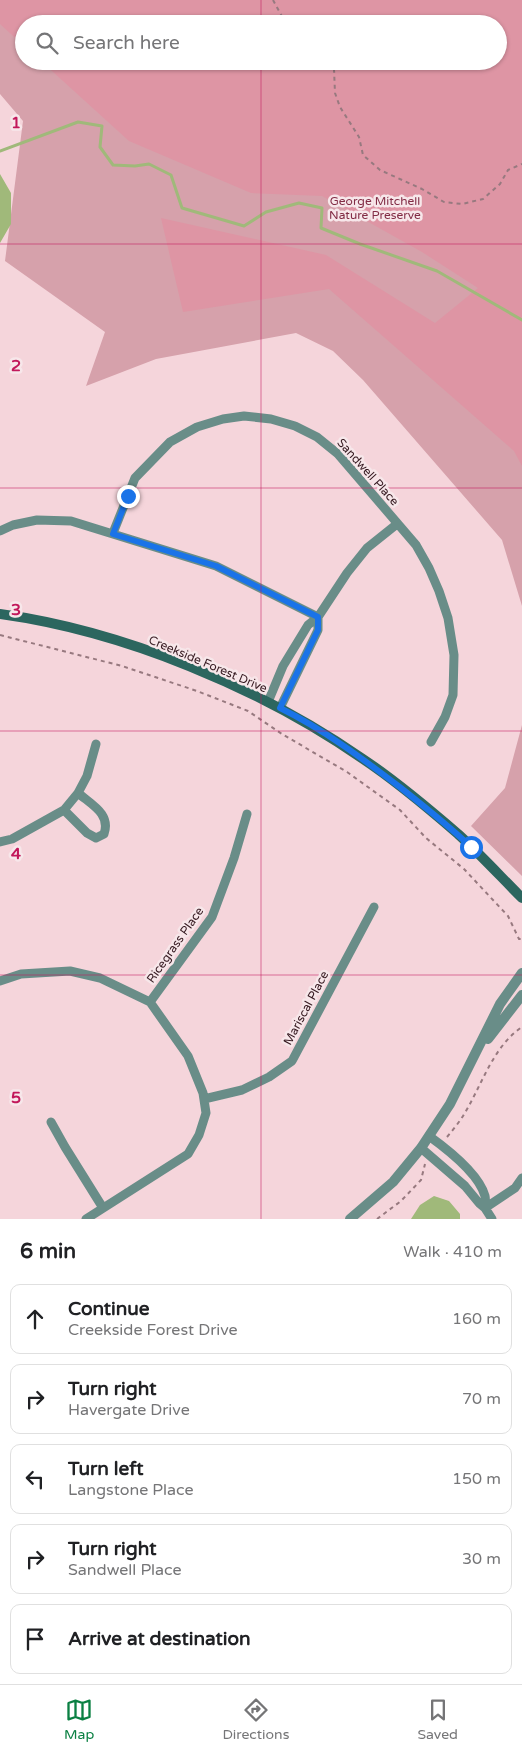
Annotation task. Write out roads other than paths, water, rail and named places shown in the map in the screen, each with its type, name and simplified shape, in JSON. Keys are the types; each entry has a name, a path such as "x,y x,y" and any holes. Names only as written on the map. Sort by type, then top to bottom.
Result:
{"main road":[{"name":"Creekside Forest Drive","path":"0,614 77,629 158,654 231,684 300,718 364,759 458,835 522,898"}],"street":[{"name":"Sandwell Place","path":"113,534 135,478 170,442 196,427 223,419 244,416 279,421 295,426 317,437 338,454 416,545 440,592 448,618 454,655 453,695 445,717 431,742"},
{"path":"0,531 13,525 37,520 71,521 216,566 318,617"},
{"path":"268,702 283,666 308,625 318,617 347,573 367,548 397,524"},
{"path":"280,708 318,630 318,617"},
{"path":"0,842 12,839 64,810 78,793 86,776 96,744"},
{"path":"64,810 86,833 96,838 104,834 107,825 104,815 78,793"},
{"name":"Ricegrass Place","path":"150,1002 212,917 234,858 247,814"},
{"name":"Mariscal Place","path":"204,1098 242,1090 269,1077 292,1061 374,907"},
{"path":"0,981 21,974 70,971 100,978 150,1002 188,1056 204,1098 206,1113 199,1135 188,1154 86,1219"},
{"path":"350,1219 393,1182 421,1148 450,1104 500,1004 522,973"},
{"path":"473,1057 522,995"},
{"path":"51,1122 64,1147 103,1208"},
{"path":"429,1136 470,1172 485,1196 485,1208"},
{"path":"421,1148 465,1186 485,1208 492,1219"},
{"path":"485,1208 515,1188 522,1178"}],"waterway":[{"path":"0,151 78,122 102,126 100,147 113,165 135,166 149,164 171,175 182,208 244,226 266,212 299,203 322,208 321,228 437,271 522,320"}],"park label":[{"name":"George Mitchell Nature Preserve","path":"375,208"}]}
